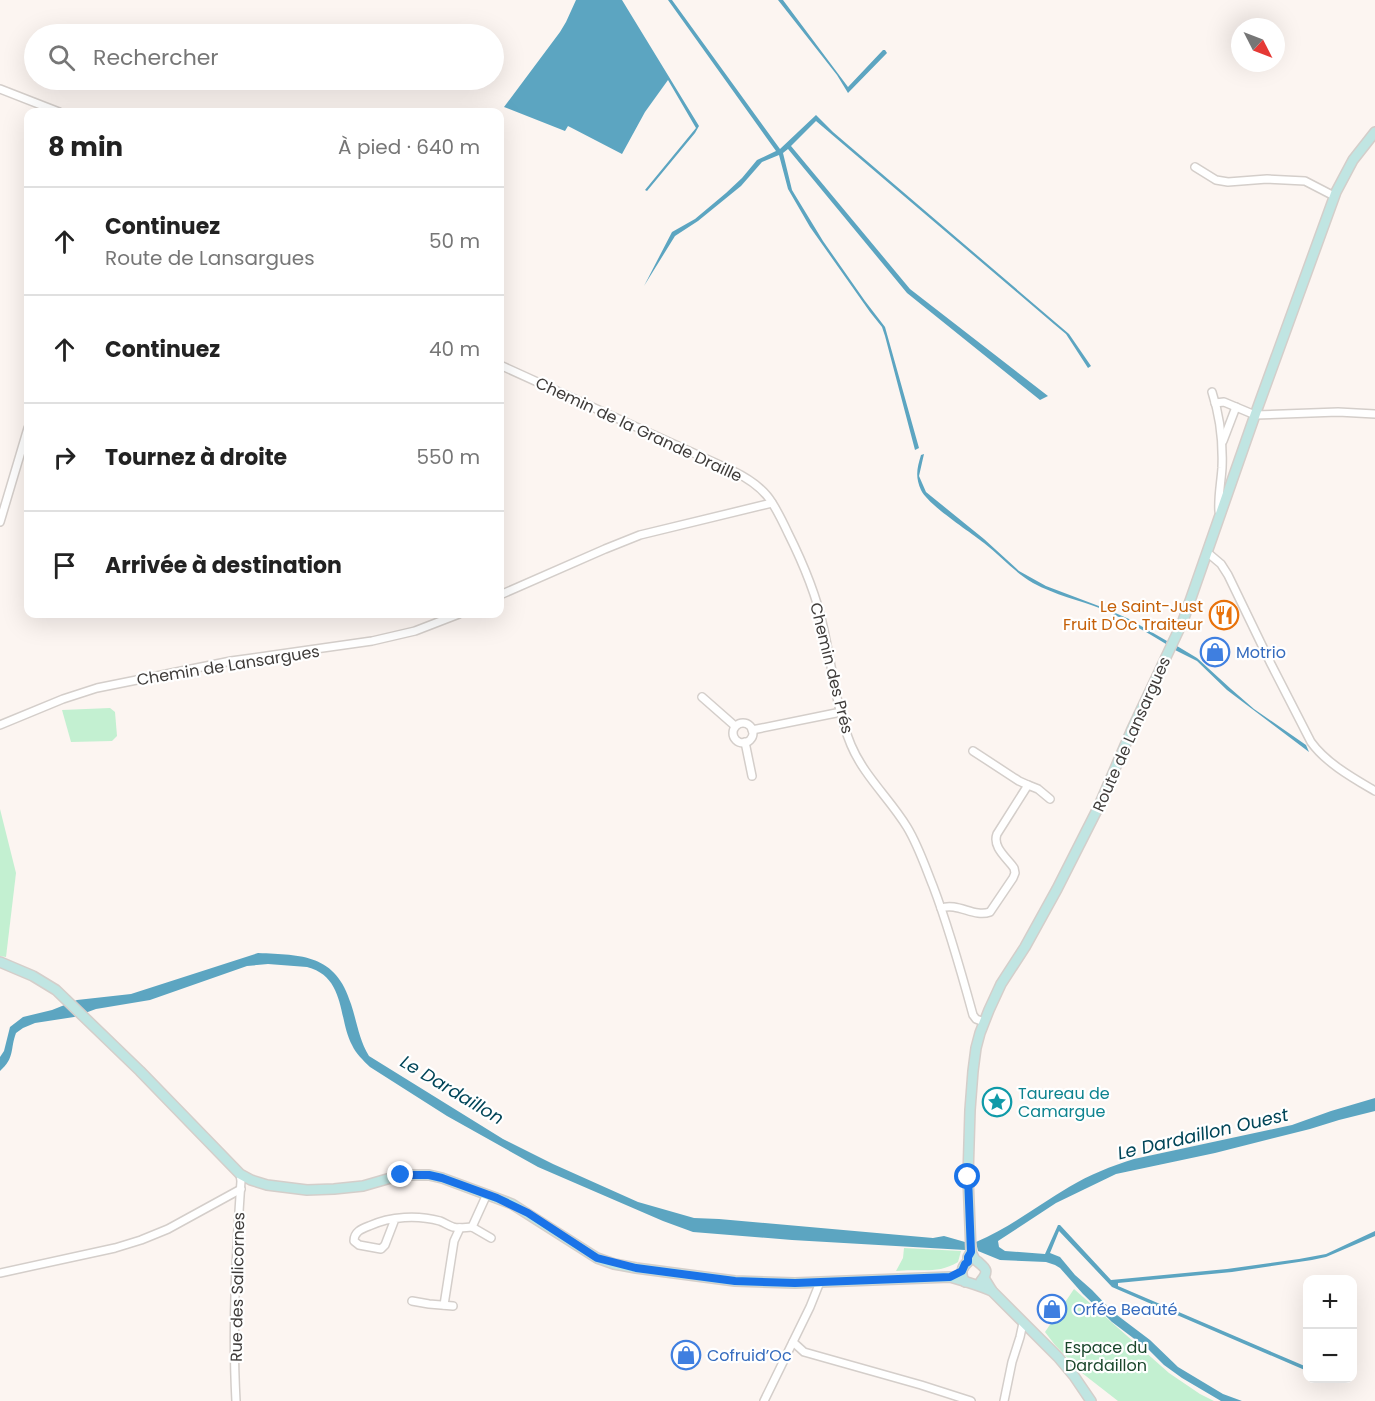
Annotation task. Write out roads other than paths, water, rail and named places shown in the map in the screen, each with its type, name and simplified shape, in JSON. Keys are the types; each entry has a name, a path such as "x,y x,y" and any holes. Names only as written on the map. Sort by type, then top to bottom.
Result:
{"main road":[{"name":"Route de Lansargues","path":"972,1258 968,1177 973,1071 976,1048 984,1022 1001,984 1057,890 1098,808 1183,621 1334,197 1353,160 1375,132"},
{"path":"0,962 21,970 46,984 66,1000 140,1071 240,1174 251,1180 267,1185 307,1190 334,1190 363,1186 401,1175 429,1175 512,1204 597,1258 636,1268 735,1281 795,1283 950,1277 972,1285 980,1281 986,1272 980,1262 972,1258 965,1264 962,1271 965,1281"},
{"path":"950,1277 962,1271"},
{"path":"980,1281 1058,1356 1091,1401"}],"street":[{"path":"0,89 49,108"},
{"path":"1195,166 1216,180 1228,182 1267,179 1305,181 1334,197"},
{"name":"Chemin de la Grande Draille","path":"504,367 744,476 767,494 772,502"},
{"path":"1212,392 1221,445 1218,499 1220,518"},
{"path":"1215,403 1224,402 1255,414 1338,412 1375,414"},
{"path":"1221,445 1236,407"},
{"path":"0,522 24,441"},
{"path":"504,594 640,535 772,502"},
{"name":"Chemin des Prés","path":"772,502 806,572 816,599 841,712 851,744 858,759 908,829 926,867 941,908 973,1015 984,1022"},
{"path":"1208,553 1221,564 1228,575 1311,742 1335,765 1375,791"},
{"name":"Chemin de Lansargues","path":"0,725 63,699 97,688 231,661 372,642 416,631 449,618"},
{"path":"702,697 735,726"},
{"path":"752,730 841,712"},
{"path":"744,723 749,725 752,736 745,742 739,742 734,738 735,726 744,723"},
{"path":"745,742 753,776"},
{"path":"973,751 1019,781 1038,789 1050,799"},
{"path":"941,908 955,906 984,914 992,910 1015,873 1012,865 997,847 995,838 1028,785"},
{"name":"Rue des Salicornes","path":"236,1401 235,1303 240,1174"},
{"path":"0,1273 115,1248 141,1240 168,1229 241,1189"},
{"path":"472,1227 487,1194"},
{"path":"395,1219 385,1245 381,1249 359,1245 354,1241 356,1233 374,1224 395,1219 410,1217 442,1222 452,1227 472,1227 491,1238"},
{"path":"444,1305 454,1240 460,1228"},
{"path":"764,1401 820,1282"},
{"path":"412,1301 453,1306"},
{"path":"1004,1401 1023,1323"},
{"path":"1020,1337 1033,1332"},
{"path":"793,1342 804,1352 970,1401"}],"water":[{"path":"576,0 622,0 699,126 647,191 645,190 696,128 668,80 645,112 622,154 568,126 565,131 504,107 560,32"},
{"path":"668,0 672,0 780,149 816,115 1069,334 1091,366 1088,368 1066,334 816,121 791,146 910,289 1048,396 1040,400 907,293 788,149 783,153 792,190 823,241 885,327 919,448 915,450 882,327 810,227 788,189 779,155 762,162 741,186 698,221 675,236 644,286 672,232 695,219 726,193 757,160 776,151"},
{"path":"778,0 783,0 848,87 883,50 887,53 848,93 837,75"},
{"path":"924,454 919,476 926,492 1019,571 1046,586 1129,619 1167,641 1166,644 1110,613 1050,591 1020,574 925,496 917,477 921,455"},
{"path":"1177,646 1197,658 1254,709 1306,745 1309,752 1227,690 1197,661 1175,650"},
{"path":"258,953 303,957 327,966 345,988 360,1037 369,1056 503,1139 638,1202 694,1218 933,1238 944,1236 965,1242 965,1250 693,1232 663,1221 538,1167 447,1116 370,1067 352,1045 335,989 320,972 307,967 268,964 247,966 150,1000 35,1023 16,1033 8,1062 0,1071 0,1057 4,1051 10,1027 23,1017 52,1010 77,1000 131,994"},
{"path":"1375,1098 1375,1111 1215,1153 1116,1174 1056,1203 998,1241 999,1247 1005,1251 1045,1254 1060,1225 1111,1280 1227,1269 1326,1254 1375,1231 1375,1236 1326,1257 1312,1260 1232,1272 1118,1283 1118,1286 1303,1365 1303,1369 1112,1287 1059,1231 1050,1253 1060,1257 1113,1312 1150,1340 1178,1367 1223,1394 1242,1401 1221,1401 1164,1365 1149,1350 1112,1322 1055,1265 1046,1262 1000,1260 978,1251 976,1242 1012,1223 1057,1194 1109,1168 1134,1159 1292,1125"}],"place":[{"name":"Le Saint-Just Fruit D'Oc Traiteur","path":"1224,615"},
{"name":"Motrio","path":"1215,652"},
{"name":"Taureau de Camargue","path":"997,1102"},
{"name":"Orfée Beauté","path":"1052,1309"},
{"name":"Cofruid’Oc","path":"686,1355"}],"water label":[{"name":"Le Dardaillon","path":"452,1090"},
{"name":"Le Dardaillon Ouest","path":"1203,1134"}],"park label":[{"name":"Espace du Dardaillon","path":"1106,1356"}]}
